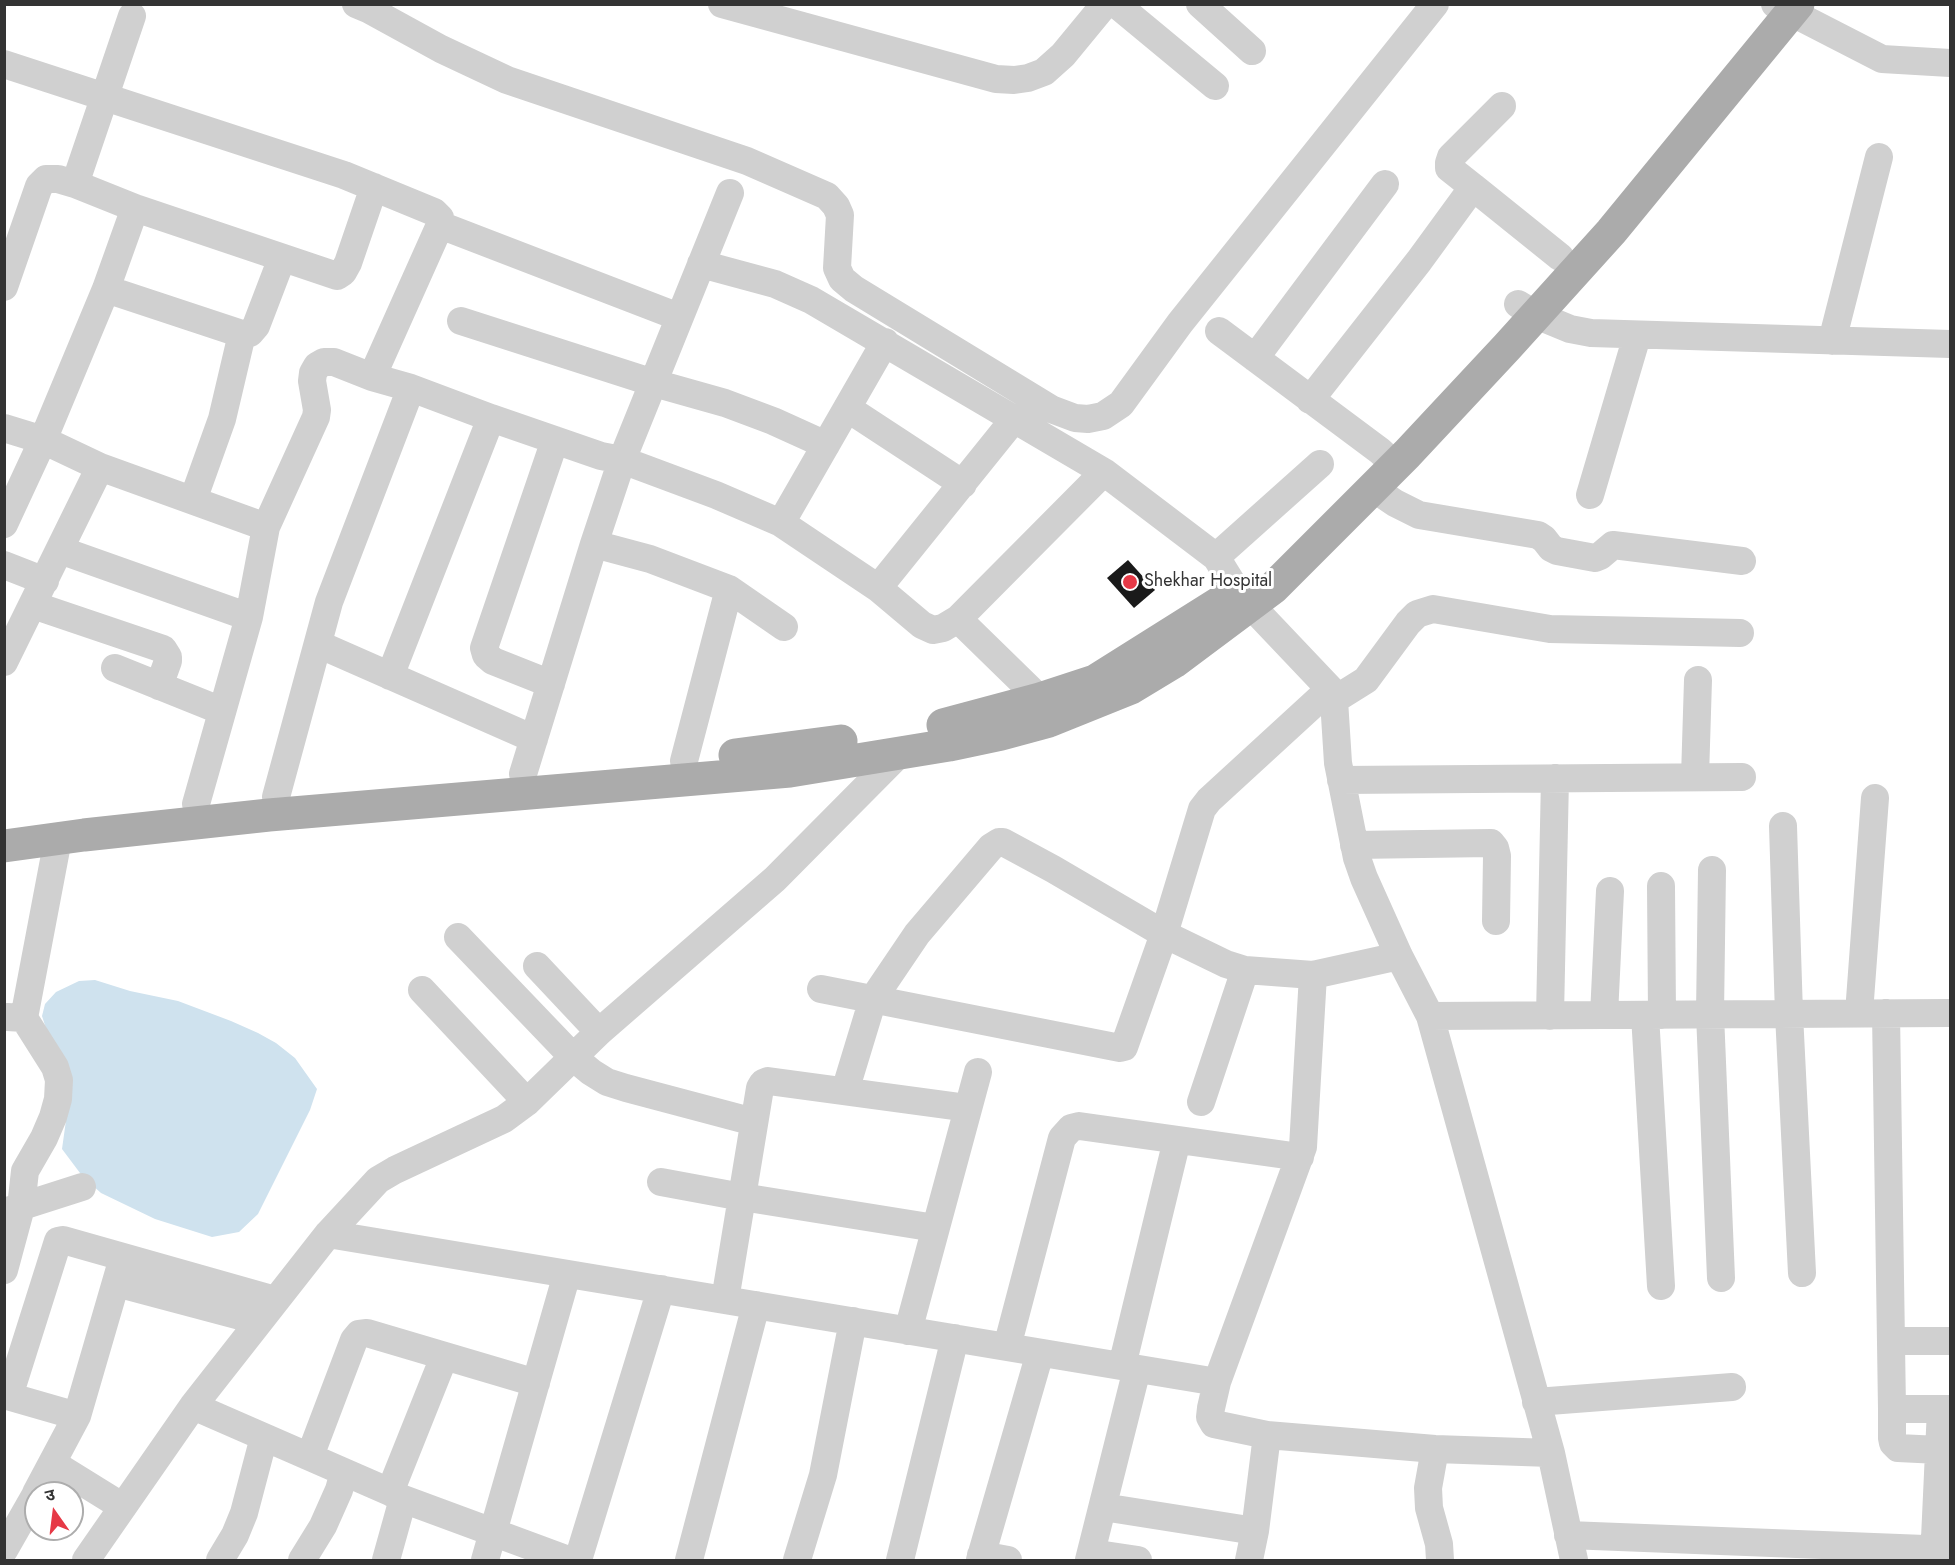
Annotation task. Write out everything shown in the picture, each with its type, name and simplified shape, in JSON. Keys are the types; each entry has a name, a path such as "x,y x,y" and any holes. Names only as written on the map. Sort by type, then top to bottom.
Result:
{"main road":[{"path":"4,846 269,815 790,771 960,743 1030,726 1049,721 1131,688 1174,662 1383,468 1450,382 1611,232 1708,99 1784,6"},
{"path":"1527,309 1560,256 1708,99"},
{"path":"4,825 58,817 196,804 684,761 915,732 1040,699 1095,681 1244,598"}],"street":[{"path":"356,4 441,49 507,80 747,161 827,196 836,206 840,216 837,268 842,279 854,289 1051,409 1075,418 1088,419 1103,417 1121,404 1180,323 1435,4"},
{"path":"722,4 996,79 1014,80 1044,72 1063,55 1105,4"},
{"path":"1116,4 1215,86"},
{"path":"1200,4 1252,51"},
{"path":"1784,6 1882,59 1950,63"},
{"path":"75,184 132,16"},
{"path":"4,64 344,175 434,212 440,218 440,225 372,377"},
{"path":"1502,106 1451,157 1449,168 1560,256"},
{"path":"1832,341 1880,157"},
{"path":"4,287 41,182 46,179 58,179 75,184 135,208 337,276 343,272 348,263 374,187"},
{"path":"1255,358 1384,184"},
{"path":"1310,400 1419,261 1473,187"},
{"path":"524,774 621,460 730,193"},
{"path":"4,524 43,440 106,289 135,208"},
{"path":"440,225 679,317"},
{"path":"106,289 242,334 250,333 256,326 282,258"},
{"path":"701,264 775,284 811,300 1016,418 1104,472 1216,557 1244,598 1332,695 1338,764 1354,844 1364,878 1399,956 1430,1016 1551,1453 1571,1548 1940,1554 1940,1450 1946,1409 1892,1410"},
{"path":"1527,309 1570,329 1591,333 1950,344"},
{"path":"461,321 654,383 725,403 773,420 826,445"},
{"path":"1219,330 1310,400 1383,468 1395,502 1419,515 1538,535 1557,551 1595,558 1613,545 1742,561"},
{"path":"193,500 222,419 242,334"},
{"path":"1590,495 1637,336"},
{"path":"781,523 885,342"},
{"path":"196,804 249,617 266,526 316,417 313,373 317,366 324,362 334,362 601,456 621,460 716,495 781,523 878,588 922,625 933,630 943,628 958,618 1104,472"},
{"path":"276,797 329,602 411,388"},
{"path":"848,408 963,484"},
{"path":"390,676 491,418"},
{"path":"878,588 1016,418"},
{"path":"4,428 43,440 100,467 266,526"},
{"path":"551,684 493,661 486,656 484,648 555,440"},
{"path":"1216,557 1320,464"},
{"path":"4,662 100,467"},
{"path":"594,544 659,562 729,589 784,627"},
{"path":"60,550 249,617"},
{"path":"4,565 39,593 163,649 168,662 159,686"},
{"path":"684,761 729,589"},
{"path":"821,989 1124,1047 1127,1044 1164,934 1202,809 1209,800 1332,695 1366,680 1417,614 1433,609 1550,629 1740,633"},
{"path":"958,618 1040,699"},
{"path":"318,644 534,739"},
{"path":"114,668 222,711"},
{"path":"1695,777 1698,680"},
{"path":"86,1560 193,1406 328,1234 378,1180 504,1119 527,1102 599,1032 775,879 900,753"},
{"path":"1341,780 1742,777"},
{"path":"1550,1016 1555,778"},
{"path":"1875,798 1873,1013 1891,1341 1892,1438 1898,1448 1940,1450"},
{"path":"1783,826 1789,1014 1802,1274"},
{"path":"4,1270 13,1209 15,1165 44,1138 58,1099 59,1080 55,1067 14,1018 58,838"},
{"path":"845,1091 873,999 917,934 991,847 999,842 1053,869 1164,934 1226,964 1245,970 1312,975 1399,956"},
{"path":"1354,844 1491,843 1497,856 1496,921"},
{"path":"1712,870 1710,1014 1721,1278"},
{"path":"1661,886 1654,1015 1661,1286"},
{"path":"1604,1015 1610,891"},
{"path":"458,937 573,1057 591,1072 608,1082 754,1122"},
{"path":"537,966 599,1032"},
{"path":"1202,1102 1245,970"},
{"path":"1312,975 1303,1148 1217,1382 1210,1417 1214,1424 1267,1435 1435,1449 1551,1453"},
{"path":"422,990 527,1102"},
{"path":"1430,1016 1950,1013"},
{"path":"908,1331 978,1072"},
{"path":"725,1300 754,1122 763,1083 768,1081 968,1107"},
{"path":"1007,1347 1059,1149 1066,1132 1071,1128 1079,1126 1300,1157"},
{"path":"1138,1560 1090,1557 1103,1507 1177,1140"},
{"path":"661,1182 935,1228"},
{"path":"13,1209 82,1186"},
{"path":"328,1234 1217,1382"},
{"path":"77,1416 7,1396 58,1241 63,1240 119,1270 267,1310"},
{"path":"42,1481 77,1416 119,1270"},
{"path":"485,1560 567,1274"},
{"path":"578,1560 661,1289"},
{"path":"689,1560 756,1305"},
{"path":"796,1560 823,1475 853,1321"},
{"path":"310,1456 354,1340 359,1334 367,1333 536,1383"},
{"path":"900,1560 955,1338"},
{"path":"1891,1341 1950,1341"},
{"path":"990,1559 1040,1353"},
{"path":"386,1560 396,1495 444,1357"},
{"path":"1536,1402 1732,1387"},
{"path":"193,1406 396,1495 568,1560"},
{"path":"1249,1560 1255,1531 1267,1435"},
{"path":"220,1560 235,1535 244,1513 264,1437"},
{"path":"1435,1449 1428,1488 1429,1508 1439,1544 1440,1560"},
{"path":"52,1463 123,1507"},
{"path":"302,1560 323,1526 339,1490 344,1472"},
{"path":"1103,1507 1255,1531"},
{"path":"4,1550 24,1514"}],"water":[{"path":"95,980 130,991 178,1001 258,1033 295,1058 317,1089 310,1110 258,1214 239,1232 212,1237 155,1219 101,1193 83,1177 62,1149 69,1099 42,1016 45,1004 56,992 79,981"}],"building":[{"path":"1128,560 1155,590 1134,608 1107,578"}],"place":[{"name":"Shekhar Hospital","path":"1130,582"}]}
